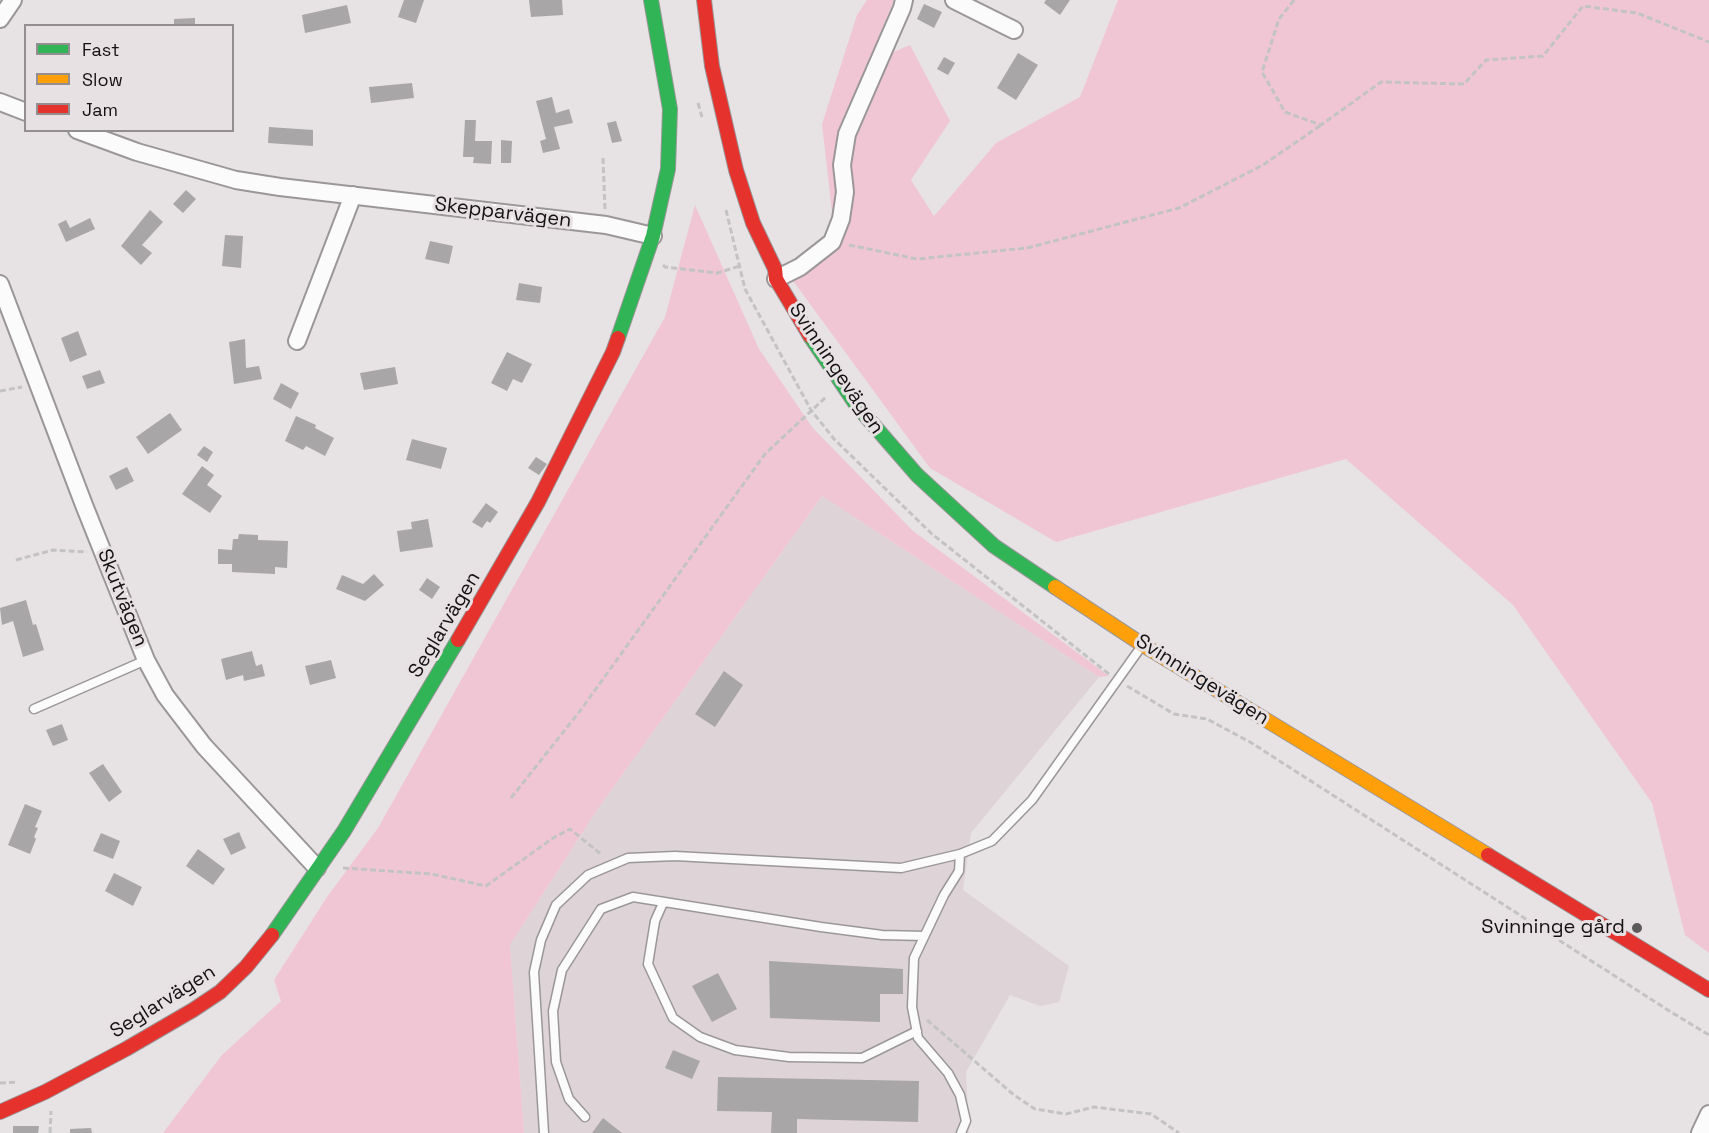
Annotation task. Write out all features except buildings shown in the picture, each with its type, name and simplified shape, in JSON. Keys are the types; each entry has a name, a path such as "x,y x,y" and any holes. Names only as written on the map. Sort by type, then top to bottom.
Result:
{"main road":[{"name":"Seglarvägen","path":"0,1112 45,1092 126,1049 220,992 264,946 370,790 538,502 613,352 651,243 668,168 670,109 651,0"},
{"name":"Svinningevägen","path":"704,0 712,66 736,171 753,223 775,269 776,279 841,383 886,442 917,475 994,546 1143,645 1709,990"}],"street":[{"path":"0,19 13,0"},
{"path":"776,279 800,267 832,242 841,219 845,192 842,165 848,134 904,0"},
{"path":"954,0 1014,30"},
{"path":"0,102 24,111"},
{"name":"Skepparvägen","path":"82,132 137,152 237,180 606,225 651,243"},
{"path":"297,341 353,195"},
{"name":"Skutvägen","path":"0,284 146,660 165,695 204,746 317,868"},
{"path":"1700,1133 1709,1114"}],"lane":[{"path":"544,1133 534,972 541,940 556,905 588,875 628,858 675,856 900,868 960,854 992,841 1032,800 1143,645"},
{"path":"34,709 146,660"},
{"path":"960,854 959,871 944,895 914,958 912,1007 918,1038 948,1073 960,1095 966,1121 961,1133"},
{"path":"585,1118 569,1099 556,1062 553,1011 562,970 601,909 633,897 821,927 882,935 924,936"},
{"path":"663,903 655,921 648,964 673,1018 700,1037 735,1050 778,1056 862,1058 917,1031"}],"path":[{"path":"1294,0 1279,19 1262,72 1285,112 1321,125"},
{"path":"832,242 917,258 1027,248 1179,208 1263,165 1381,82 1464,84 1486,60 1543,56 1583,6 1637,13 1709,42"},
{"path":"698,96 702,118"},
{"path":"603,158 606,225"},
{"path":"725,203 745,289 811,410 834,439 932,534 1117,680 1174,714 1207,719 1250,742 1709,1035"},
{"path":"651,243 665,267 717,273 740,266"},
{"path":"511,798 580,711 765,454 841,383"},
{"path":"0,391 38,385"},
{"path":"16,560 53,549 104,554"},
{"path":"317,868 432,874 486,886 553,838 570,830 614,864"},
{"path":"912,1007 1014,1095 1035,1109 1066,1114 1094,1107 1151,1114 1179,1133"}],"shaded area":[{"path":"867,0 894,0 868,63 910,45 950,121 911,180 934,216 996,143 1080,97 1118,0 1709,0 1709,953 1685,935 1652,803 1513,605 1346,459 1056,542 930,468 791,278 834,230 822,124 857,15"},
{"path":"695,205 759,349 812,427 913,531 1109,676 1099,677 822,496 595,813 510,945 524,1133 163,1133 222,1055 281,1001 274,980 327,897 378,828 665,317"},
{"path":"822,496 1099,677 971,833 963,890 1069,966 1059,1002 1040,1006 1010,995 966,1072 969,1133 524,1133 510,945 595,813"}],"traffic: fast":[{"path":"618,338 653,236 668,169 670,109 651,0"},
{"path":"810,336 857,406 917,475 994,546 1055,587"},
{"path":"272,935 344,831 458,640"}],"traffic: slow":[{"path":"1055,587 1143,645 1488,855"}],"traffic: jam":[{"path":"704,0 712,66 736,170 753,223 775,269 776,279 810,336"},
{"path":"458,640 538,502 618,338"},
{"path":"1488,855 1709,990"},
{"path":"0,1112 45,1092 193,1010 220,992 246,967 272,935"}],"place":[{"name":"Svinninge gård","path":"1637,928"}]}
